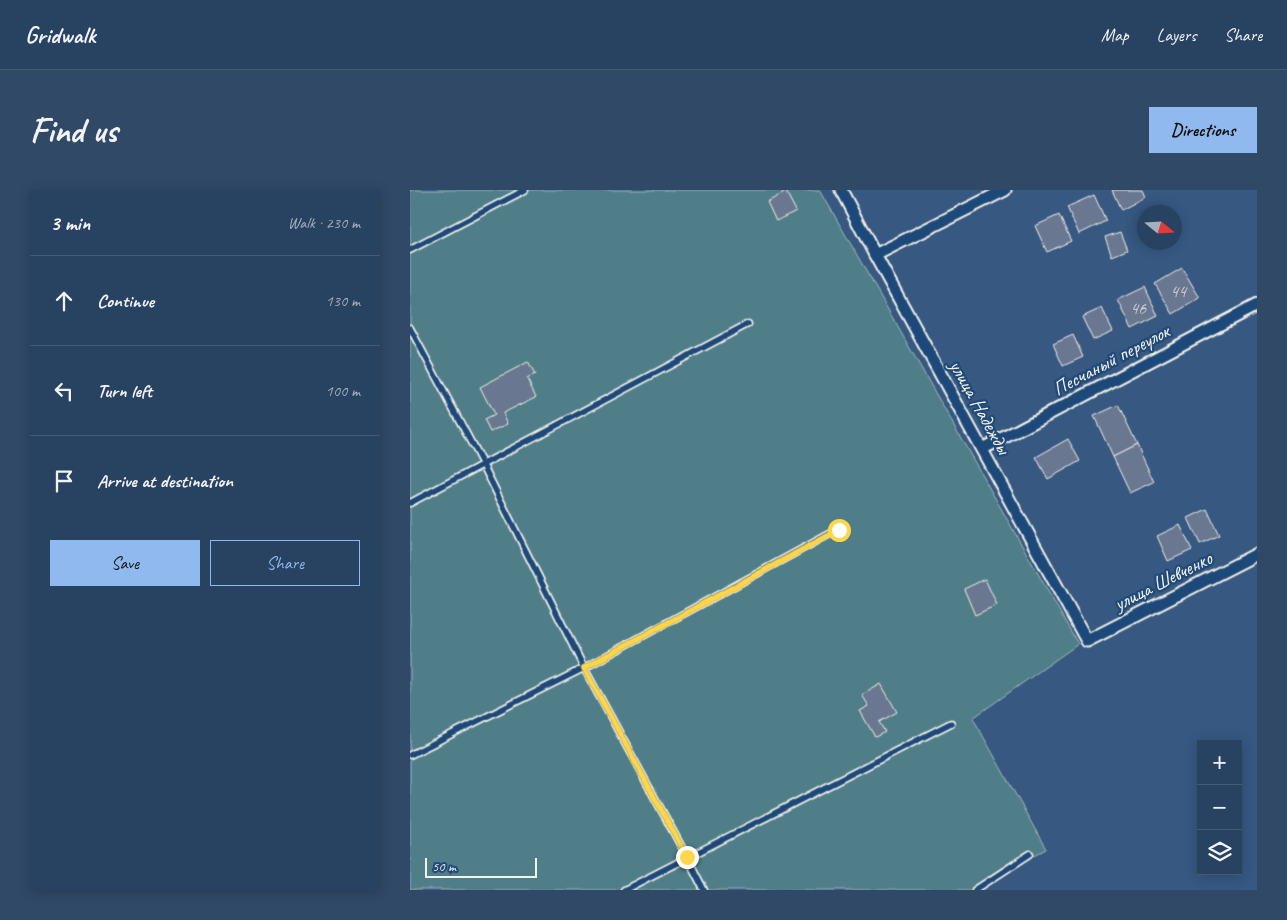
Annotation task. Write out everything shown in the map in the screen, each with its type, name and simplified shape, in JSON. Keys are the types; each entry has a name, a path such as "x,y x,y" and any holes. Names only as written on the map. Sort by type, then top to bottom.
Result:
{"street":[{"name":"улица Надежды","path":"841,190 1087,642"},
{"path":"875,255 1005,190"},
{"name":"Песчаный переулок","path":"982,449 1257,305"},
{"name":"улица Шевченко","path":"1087,642 1257,554"}],"lane":[{"path":"410,250 525,190"},
{"path":"410,503 748,324"},
{"path":"410,328 483,465 584,668 704,890"},
{"path":"410,755 584,668 839,530"},
{"path":"624,890 951,723"},
{"path":"975,890 1030,854"}],"green space":[{"path":"410,190 820,190 1078,644 973,718 1046,849 971,890 410,890"}],"building":[{"path":"1112,190 1143,190 1146,197 1121,210"},
{"path":"786,192 796,211 776,221 767,202"},
{"path":"1094,195 1106,221 1079,234 1067,207"},
{"path":"1059,215 1071,241 1047,252 1035,226"},
{"path":"1120,232 1127,250 1112,256 1105,237"},
{"path":"1182,268 1200,298 1173,314 1155,284"},
{"path":"1145,287 1158,316 1132,329 1118,300"},
{"path":"1102,308 1113,331 1093,340 1082,317"},
{"path":"1073,335 1083,357 1063,366 1053,344"},
{"path":"528,362 535,375 527,379 536,397 503,413 508,424 490,432 484,420 494,415 480,387"},
{"path":"1118,405 1137,445 1113,457 1094,416"},
{"path":"1068,439 1080,461 1048,479 1036,457"},
{"path":"1137,445 1154,482 1130,493 1113,457"},
{"path":"1207,509 1219,535 1200,544 1188,518"},
{"path":"1180,525 1192,550 1168,561 1157,536"},
{"path":"985,579 997,605 975,615 964,589"},
{"path":"881,684 897,712 879,722 885,732 875,737 860,711 869,706 862,695"}],"route":[{"path":"687,857 584,668 839,530"}]}
